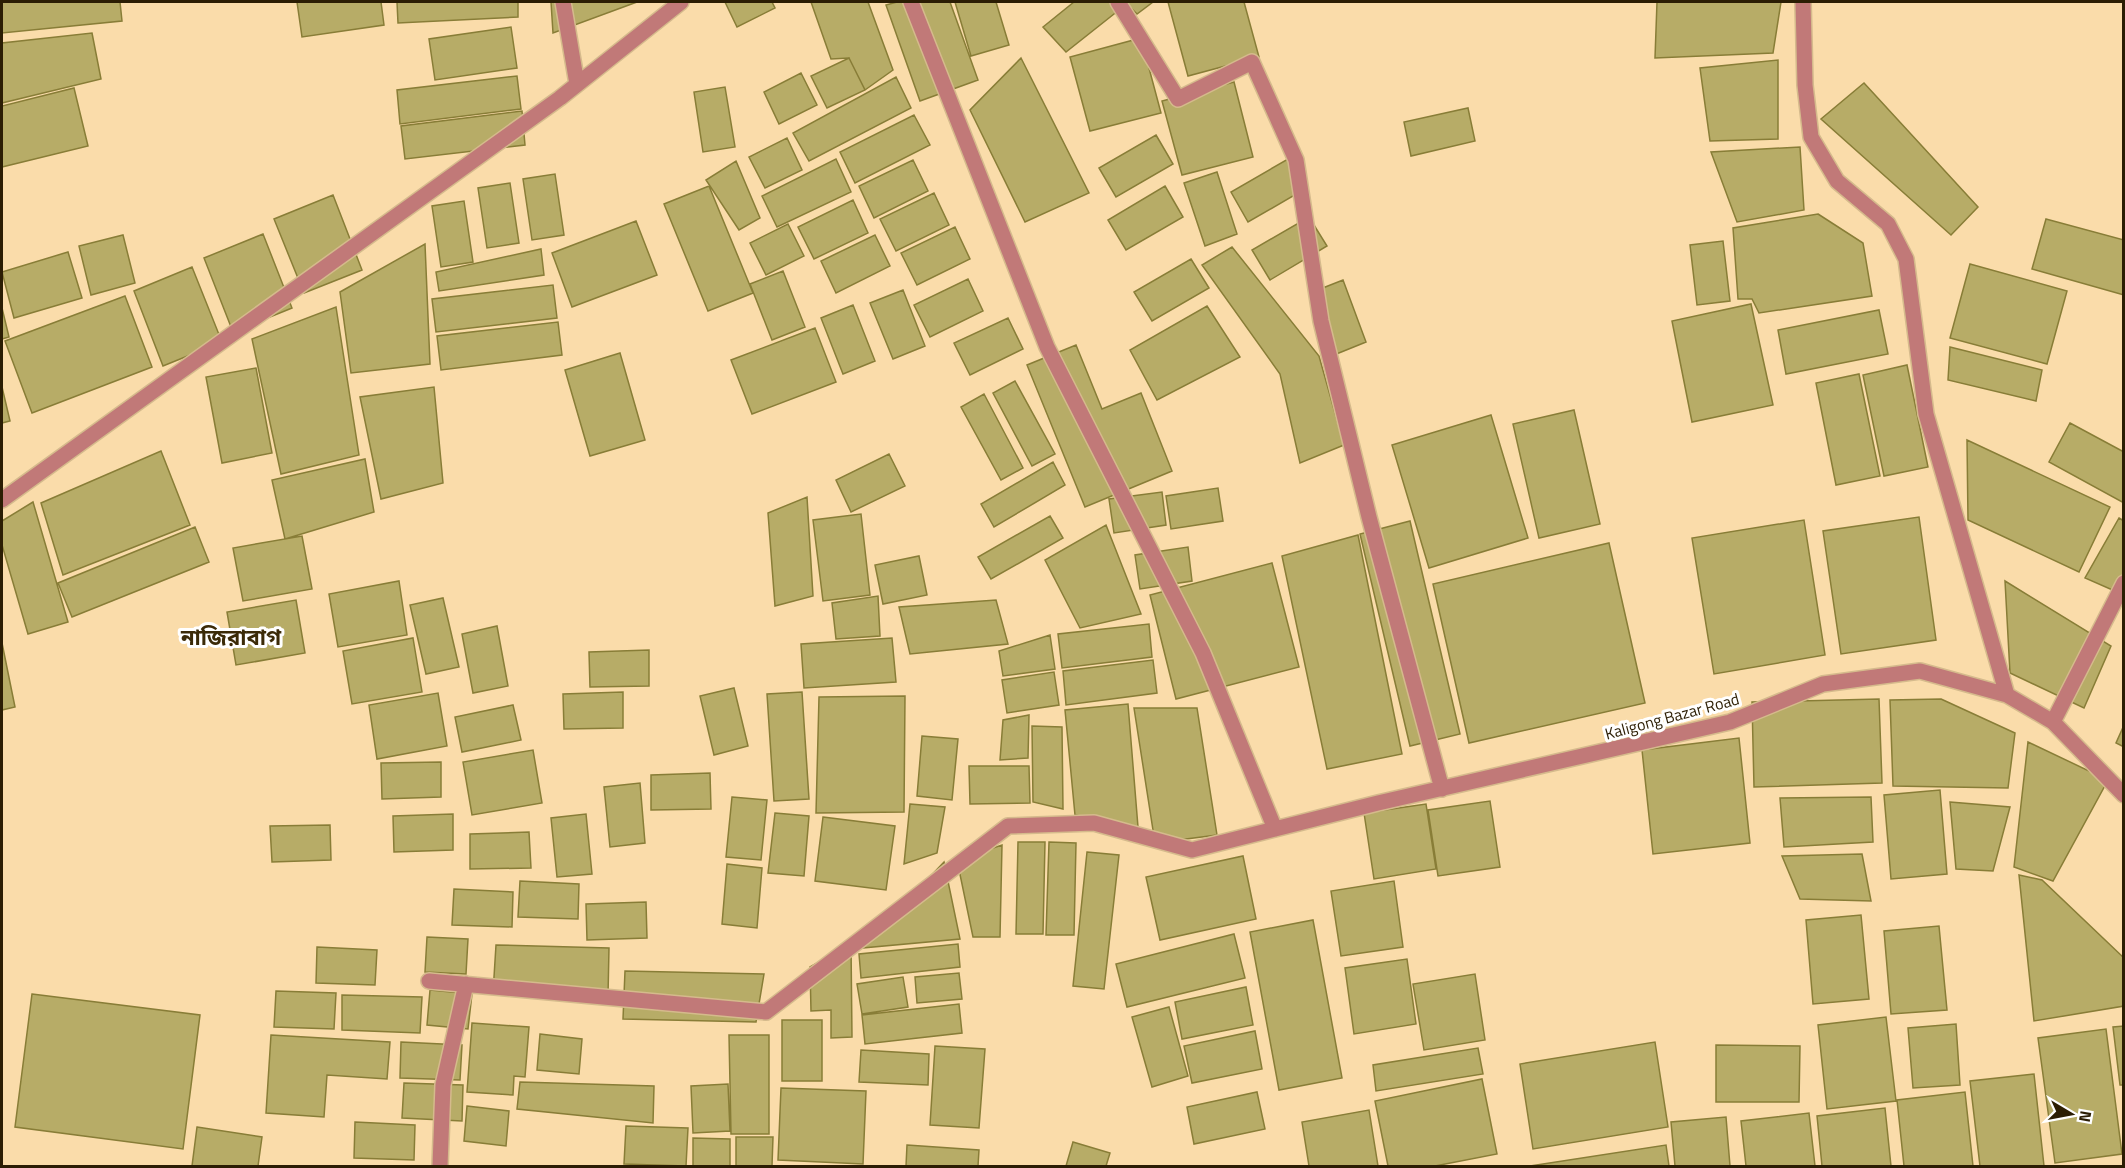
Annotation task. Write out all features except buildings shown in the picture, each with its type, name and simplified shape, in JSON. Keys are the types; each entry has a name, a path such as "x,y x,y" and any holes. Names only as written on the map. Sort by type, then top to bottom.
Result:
{"street":[{"path":"563,2 577,84"},
{"path":"2,500 577,84 681,2"},
{"path":"911,2 1047,347 1203,653 1275,829"},
{"path":"1118,2 1178,99 1252,62 1296,160 1321,321 1369,517 1442,789"},
{"path":"1803,2 1805,85 1811,137 1837,181 1888,224 1906,259 1926,414 2007,695"},
{"path":"2053,722 2124,584"},
{"name":"Kaligong Bazar Road","path":"466,984 766,1012 1008,826 1094,823 1192,850 1730,722 1823,684 1920,671 2007,695 2053,722 2124,795"},
{"path":"429,981 466,984 443,1085 440,1167"}],"district":[{"name":"নাজিরাবাগ","path":"231,637"}]}
